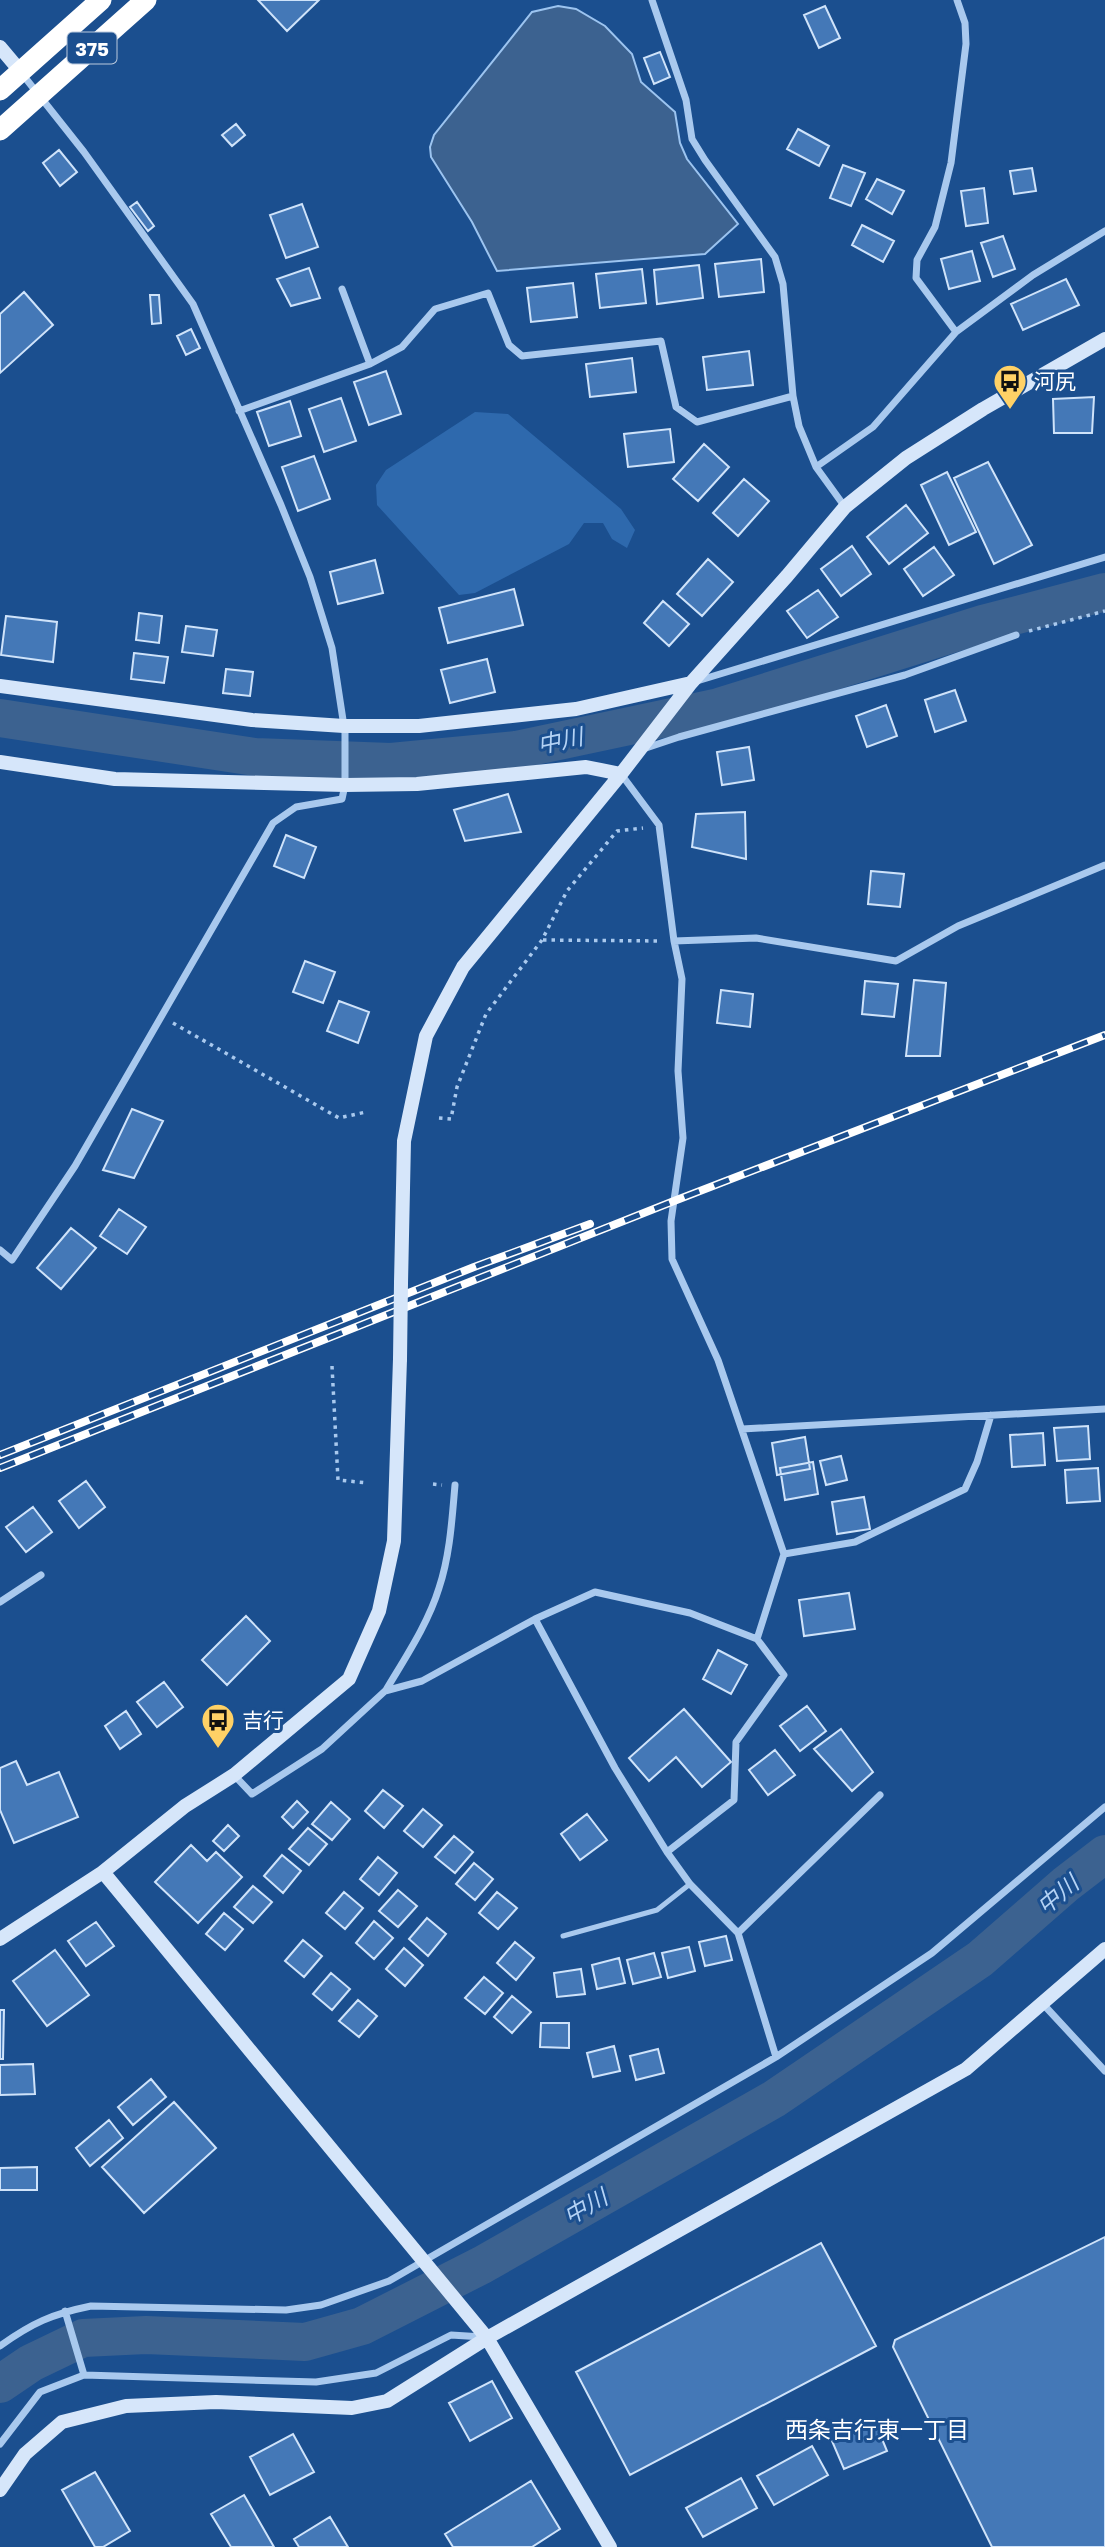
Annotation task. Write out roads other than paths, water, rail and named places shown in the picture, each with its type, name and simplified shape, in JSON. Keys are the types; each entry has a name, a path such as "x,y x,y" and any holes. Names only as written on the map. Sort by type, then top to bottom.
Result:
{"highway":[{"name":"375","path":"0,90 102,0"},
{"name":"375","path":"0,130 146,0"}],"street":[{"path":"652,0 686,100 692,138 775,257 783,284 793,396 799,426 816,467 845,507"},
{"path":"956,332 916,278 916,269 917,260 935,227 951,163 966,44 965,23 957,0"},
{"path":"0,47 84,152 193,304 310,577 332,648 344,729 345,779 342,800 296,807 273,823 75,1166 12,1260 0,1250"},
{"path":"816,467 873,427 956,332 1033,275 1105,231"},
{"path":"342,289 370,364"},
{"path":"239,411 370,364 402,347 435,309 488,293 509,345 522,356 662,341 676,407 697,422 793,396"},
{"path":"0,1939 7,1929 103,1872 185,1806 233,1775 349,1679 379,1611 394,1541 404,1140 426,1036 463,967 621,774 691,683 845,507 906,458 983,409 1105,339"},
{"path":"0,686 251,720 344,729 419,726 576,709 691,683 1105,557"},
{"path":"639,750 905,675 1016,635"},
{"path":"0,762 115,779 345,779 417,784 586,767 621,774 659,825 674,941 682,979 678,1071 683,1139 671,1221 672,1259 718,1360 784,1554 757,1639"},
{"path":"674,941 756,938 897,961 958,926 1105,865"},
{"path":"742,1429 1105,1409"},
{"path":"784,1554 855,1542 965,1489 977,1462 991,1415"},
{"path":"233,1775 252,1794 322,1749 386,1690 419,1633 439,1588 451,1533 455,1485"},
{"path":"0,1602 41,1575"},
{"path":"386,1690 422,1681 535,1619 595,1592 690,1613 757,1639 784,1675 736,1742 734,1800 667,1852"},
{"path":"535,1619 615,1768 667,1852 690,1884 738,1933 776,2057"},
{"path":"738,1933 880,1794"},
{"path":"0,2346 37,2321 105,2306 286,2310 321,2305 389,2281 776,2057 932,1953 1105,1807"},
{"path":"103,1872 487,2338 610,2547"},
{"path":"0,2490 25,2454 62,2422 127,2406 216,2402 352,2408 387,2401 487,2338 966,2069 1105,1949"},
{"path":"1043,2004 1105,2071"},
{"path":"66,2315 83,2371"},
{"path":"0,2444 40,2392 83,2371 316,2382 376,2373 451,2335 487,2338"}],"lane":[{"path":"564,1936 657,1910 690,1884"}],"waterway":[{"name":"中川","path":"0,718 255,757 391,762 516,750 719,707 983,624 1105,592"},
{"name":"中川","path":"0,2384 31,2363 83,2338 146,2335 305,2342 362,2326 482,2265 774,2099 980,1959 1066,1884 1105,1854"}],"railway":[{"path":"0,1468 674,1201 1105,1035"},
{"path":"0,1455 474,1267 590,1224"}],"place":[{"name":"河尻","path":"1010,411"},
{"name":"吉行","path":"218,1750"}],"district":[{"name":"西条吉行東一丁目","path":"877,2429"}]}
